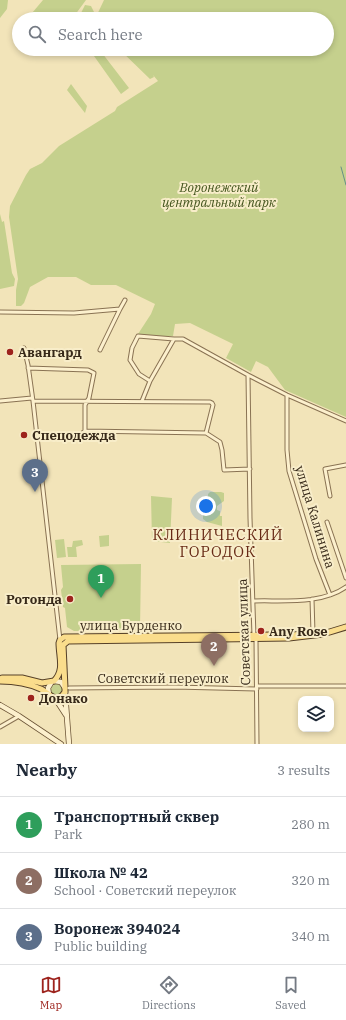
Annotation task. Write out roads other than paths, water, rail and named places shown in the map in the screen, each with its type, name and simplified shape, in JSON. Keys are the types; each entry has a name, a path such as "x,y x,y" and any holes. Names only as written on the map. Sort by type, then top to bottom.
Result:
{"main road":[{"name":"улица Бурденко","path":"255,638 312,633 346,624"},
{"name":"улица Бурденко","path":"61,642 306,637 346,628"},
{"path":"49,694 48,688 57,678 60,670 59,645 61,642"},
{"path":"61,642 66,689 66,717 69,744"},
{"path":"0,678 22,678 40,683 61,682 66,689"},
{"path":"0,681 29,684 49,694 55,698 66,717"},
{"path":"55,698 61,697 66,689"},
{"path":"0,705 61,744"}],"street":[{"path":"100,350 125,300"},
{"path":"0,312 74,313 120,309"},
{"path":"150,381 138,374 130,360 132,348 138,336 174,339 184,338 248,375 346,421"},
{"path":"142,401 150,381 174,339"},
{"path":"24,348 33,399 61,642"},
{"path":"28,368 88,370 94,373 89,398 85,405 85,431"},
{"name":"Советская улица","path":"248,375 253,601 257,688 257,744"},
{"name":"улица Калинина","path":"287,394 287,450 289,471 316,559 330,595"},
{"path":"0,401 33,399 212,403 206,433"},
{"path":"37,436 78,437 85,431 206,433 220,442 224,470 250,469"},
{"path":"330,496 325,469 346,464"},
{"path":"327,522 346,578"},
{"path":"253,601 312,600 330,595 346,587"},
{"path":"312,600 312,633"},
{"name":"Советский переулок","path":"66,689 346,686"},
{"path":"0,727 19,716"}],"waterway":[{"path":"341,167 346,185"}],"place":[{"name":"Авангард","path":"10,352"},
{"name":"Спецодежда","path":"24,435"},
{"name":"Воронеж 394024","path":"35,492"},
{"name":"Транспортный сквер","path":"101,598"},
{"name":"Ротонда","path":"70,599"},
{"name":"Any Rose","path":"261,631"},
{"name":"Школа № 42","path":"214,666"},
{"name":"Донако","path":"31,698"}],"district":[{"name":"КЛИНИЧЕСКИЙ ГОРОДОК","path":"218,542"}],"park label":[{"name":"Воронежский центральный парк","path":"219,194"}]}
